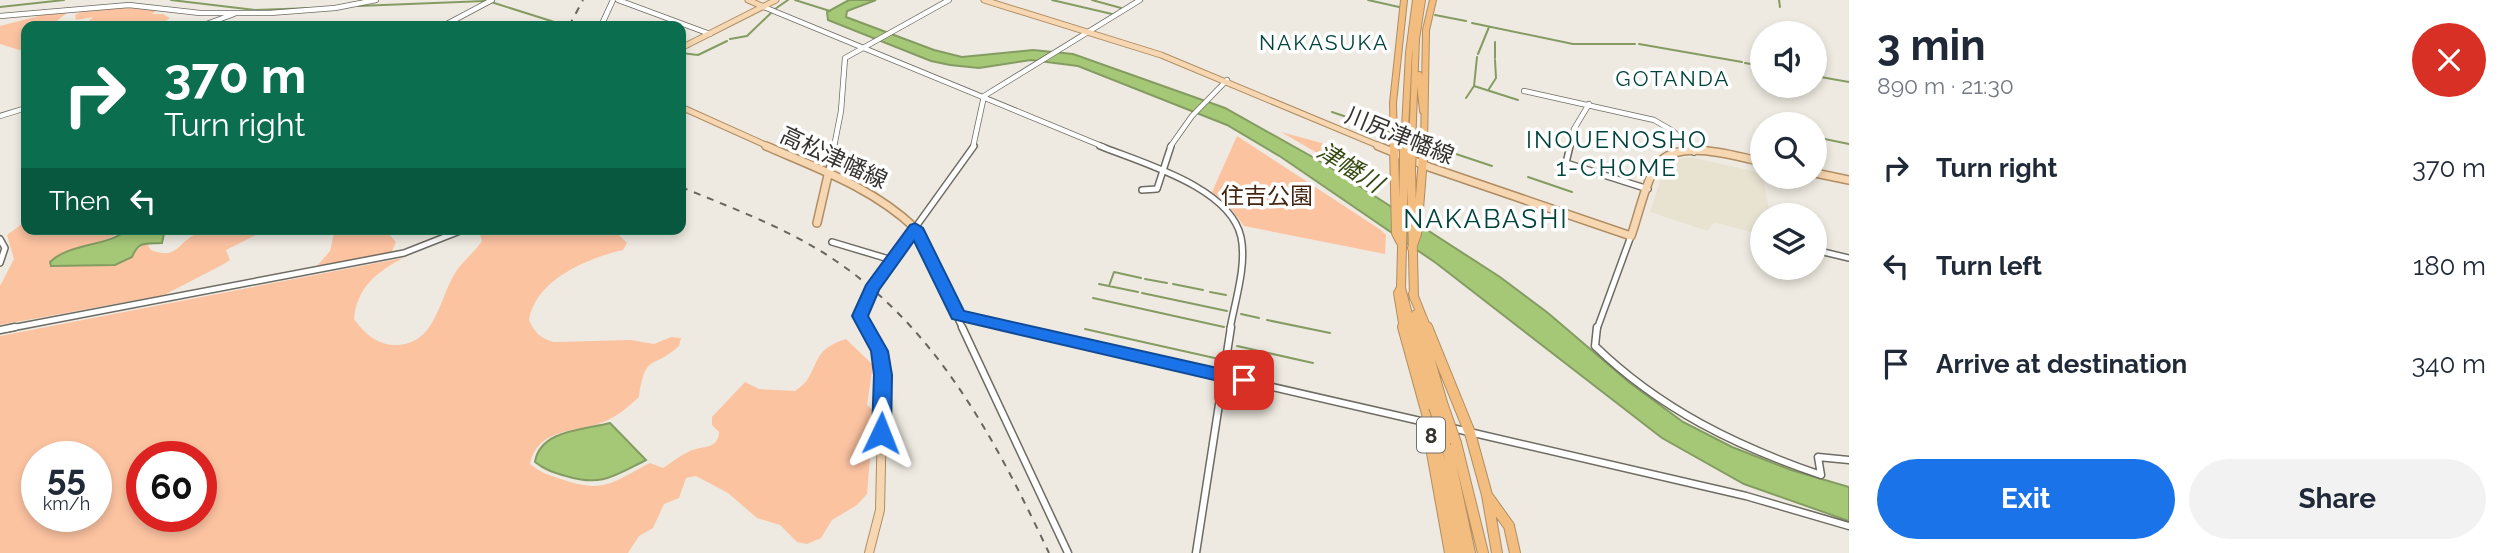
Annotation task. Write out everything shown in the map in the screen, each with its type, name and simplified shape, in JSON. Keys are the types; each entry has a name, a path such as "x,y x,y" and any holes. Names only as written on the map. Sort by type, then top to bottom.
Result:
{"highway":[{"path":"1399,194 1394,107 1404,0"},
{"path":"1403,27 1410,0"},
{"name":"8","path":"1416,0 1413,41 1415,59 1407,167 1399,194 1401,288 1451,442 1483,553"},
{"name":"8","path":"1394,107 1422,0"},
{"path":"1414,204 1422,164 1426,119 1426,30 1430,0"},
{"name":"8","path":"1408,149 1409,53"},
{"name":"8","path":"1415,59 1419,64 1426,119"},
{"name":"8","path":"1407,167 1417,234 1412,248 1413,294 1418,326 1438,405"},
{"name":"8","path":"1401,288 1398,293 1403,336 1443,471 1460,553"},
{"name":"8","path":"1413,294 1429,339 1470,433 1487,495 1497,553"},
{"name":"8","path":"1451,442 1470,553"},
{"name":"8","path":"1433,443 1450,553"},
{"name":"8","path":"1487,495 1509,526 1515,553"}],"main road":[{"path":"748,0 764,6"},
{"path":"686,46 776,0"},
{"name":"川尻津幡線","path":"984,0 1088,32 1227,80 1395,154 1630,236"},
{"name":"高松津幡線","path":"686,109 873,194 892,206 915,228"},
{"path":"1630,236 1661,161 1675,154 1694,152 1750,160"},
{"path":"817,223 828,175"},
{"path":"1827,175 1849,180"},
{"path":"869,553 880,510 883,375 880,351 860,316 866,300 915,228"}],"street":[{"path":"0,16 87,6 150,5 206,13 345,7 376,0"},
{"path":"603,21 613,0"},
{"path":"618,0 675,21"},
{"path":"828,175 841,111 845,58 948,0"},
{"path":"1068,553 915,228 975,144 984,96 1140,0"},
{"path":"453,21 491,1"},
{"path":"764,6 1159,170 1216,200 1234,219 1240,232 1242,259 1196,553"},
{"path":"215,21 240,12"},
{"path":"686,25 710,34"},
{"path":"1143,190 1157,189 1159,170 1169,149 1195,113 1227,80"},
{"path":"1524,91 1654,120 1673,131 1694,152"},
{"path":"1589,104 1574,129 1566,163 1648,189"},
{"path":"0,116 21,109"},
{"path":"0,330 404,253 450,235"},
{"path":"1630,236 1594,336 1595,346 1683,416 1746,448 1821,475 1818,457 1849,460"},
{"path":"0,239 5,248 1,262"},
{"path":"832,242 892,260"},
{"path":"1827,253 1849,258"},
{"path":"958,315 1746,496 1849,526"}],"shaded area":[{"path":"849,0 876,0 847,11 846,17 934,50 962,57 1033,50 1073,54 1225,108 1325,164 1500,277 1548,313 1630,383 1683,422 1732,447 1791,470 1849,487 1849,521 1744,484 1662,438 1436,263 1281,157 1227,125 1078,66 1031,60 979,68 931,61 828,20 827,12"},
{"path":"1690,157 1750,170 1750,189 1765,189 1768,203 1750,203 1750,232 1717,223 1712,224 1708,231 1650,212 1664,169 1675,160"},
{"path":"120,235 164,235 162,243 141,245 132,257 115,265 51,266 50,262 67,251"},
{"path":"610,423 646,460 599,480 578,479 554,472 535,462 545,443 554,437"}],"green space":[{"path":"75,7 118,7 68,12 57,21 21,21 21,50 0,44 0,26 58,11 46,11"},
{"path":"127,7 159,9 152,14 163,14 170,18 164,21 89,21 93,17 76,20 75,15"},
{"path":"1281,132 1322,143 1337,160 1333,162"},
{"name":"住吉公園","path":"1237,136 1381,230 1386,235 1385,254 1244,226 1228,205 1212,192"},
{"path":"21,225 21,235 115,235 86,248 100,265 124,262 146,242 151,250 166,253 176,250 194,235 256,235 226,250 230,260 224,264 164,295 0,325 0,286 14,259 7,235"},
{"path":"334,235 390,235 396,242 391,254 317,266 330,251"},
{"path":"480,235 619,235 627,243 623,250 579,265 552,282 541,293 529,320 533,328 542,337 554,342 631,340 654,344 671,337 681,338 679,346 670,354 647,368 639,397 632,404 608,420 562,433 542,443 535,451 530,464 542,472 578,484 600,486 650,463 663,468 693,450 715,442 719,432 712,425 712,417 745,382 759,389 795,391 809,377 819,356 833,344 846,339 873,365 867,405 874,411 867,494 857,505 832,520 821,538 807,544 797,542 780,525 757,518 728,493 696,476 686,478 679,498 664,504 653,528 639,536 628,553 0,553 0,336 403,258 377,275 364,289 354,319 376,340 394,345 408,343 427,330 454,275 482,241"}],"waterway":[{"path":"0,7 64,0"},
{"path":"171,0 255,10 313,8"},
{"path":"775,9 788,0"},
{"path":"795,0 830,11"},
{"path":"1052,0 1112,14"},
{"path":"1092,0 1121,8"},
{"path":"1368,0 1399,7"},
{"path":"1779,0 1780,7"},
{"path":"358,6 485,1"},
{"path":"491,2 551,21"},
{"path":"730,39 747,36 771,13"},
{"path":"1435,15 1466,21"},
{"path":"1472,23 1573,44 1635,44"},
{"path":"1478,54 1489,27"},
{"path":"686,54 698,55 727,41"},
{"path":"1495,42 1495,58"},
{"path":"1639,44 1742,62"},
{"path":"1474,86 1477,57"},
{"path":"1489,89 1496,78 1495,60"},
{"path":"1745,63 1750,64"},
{"path":"1827,78 1849,82"},
{"path":"1466,98 1474,86"},
{"path":"1474,86 1518,100"},
{"path":"1332,112 1391,132"},
{"path":"1827,139 1849,144"},
{"path":"1429,145 1492,166"},
{"path":"1528,177 1572,192"},
{"path":"1109,286 1114,272 1141,278"},
{"path":"1145,279 1167,283"},
{"path":"1099,284 1138,292"},
{"path":"1173,284 1203,290"},
{"path":"1210,292 1226,295"},
{"path":"1142,293 1227,311"},
{"path":"1093,298 1224,327"},
{"path":"1241,314 1259,318"},
{"path":"1267,320 1330,333"},
{"path":"1085,329 1219,359"},
{"path":"1237,346 1313,363"}],"railway":[{"path":"572,21 583,0"},
{"path":"686,189 812,246 868,285 902,317 960,389 985,429 1049,553"}],"district":[{"name":"NAKASUKA","path":"1324,42"},
{"name":"GOTANDA","path":"1673,78"},
{"name":"INOUENOSHO 1-CHOME","path":"1617,153"},
{"name":"NAKABASHI","path":"1486,219"}],"route":[{"path":"881,433 883,375 880,351 860,316 872,289 915,228 958,315 1244,380"}],"water label":[{"name":"津幡川","path":"1350,167"}]}
